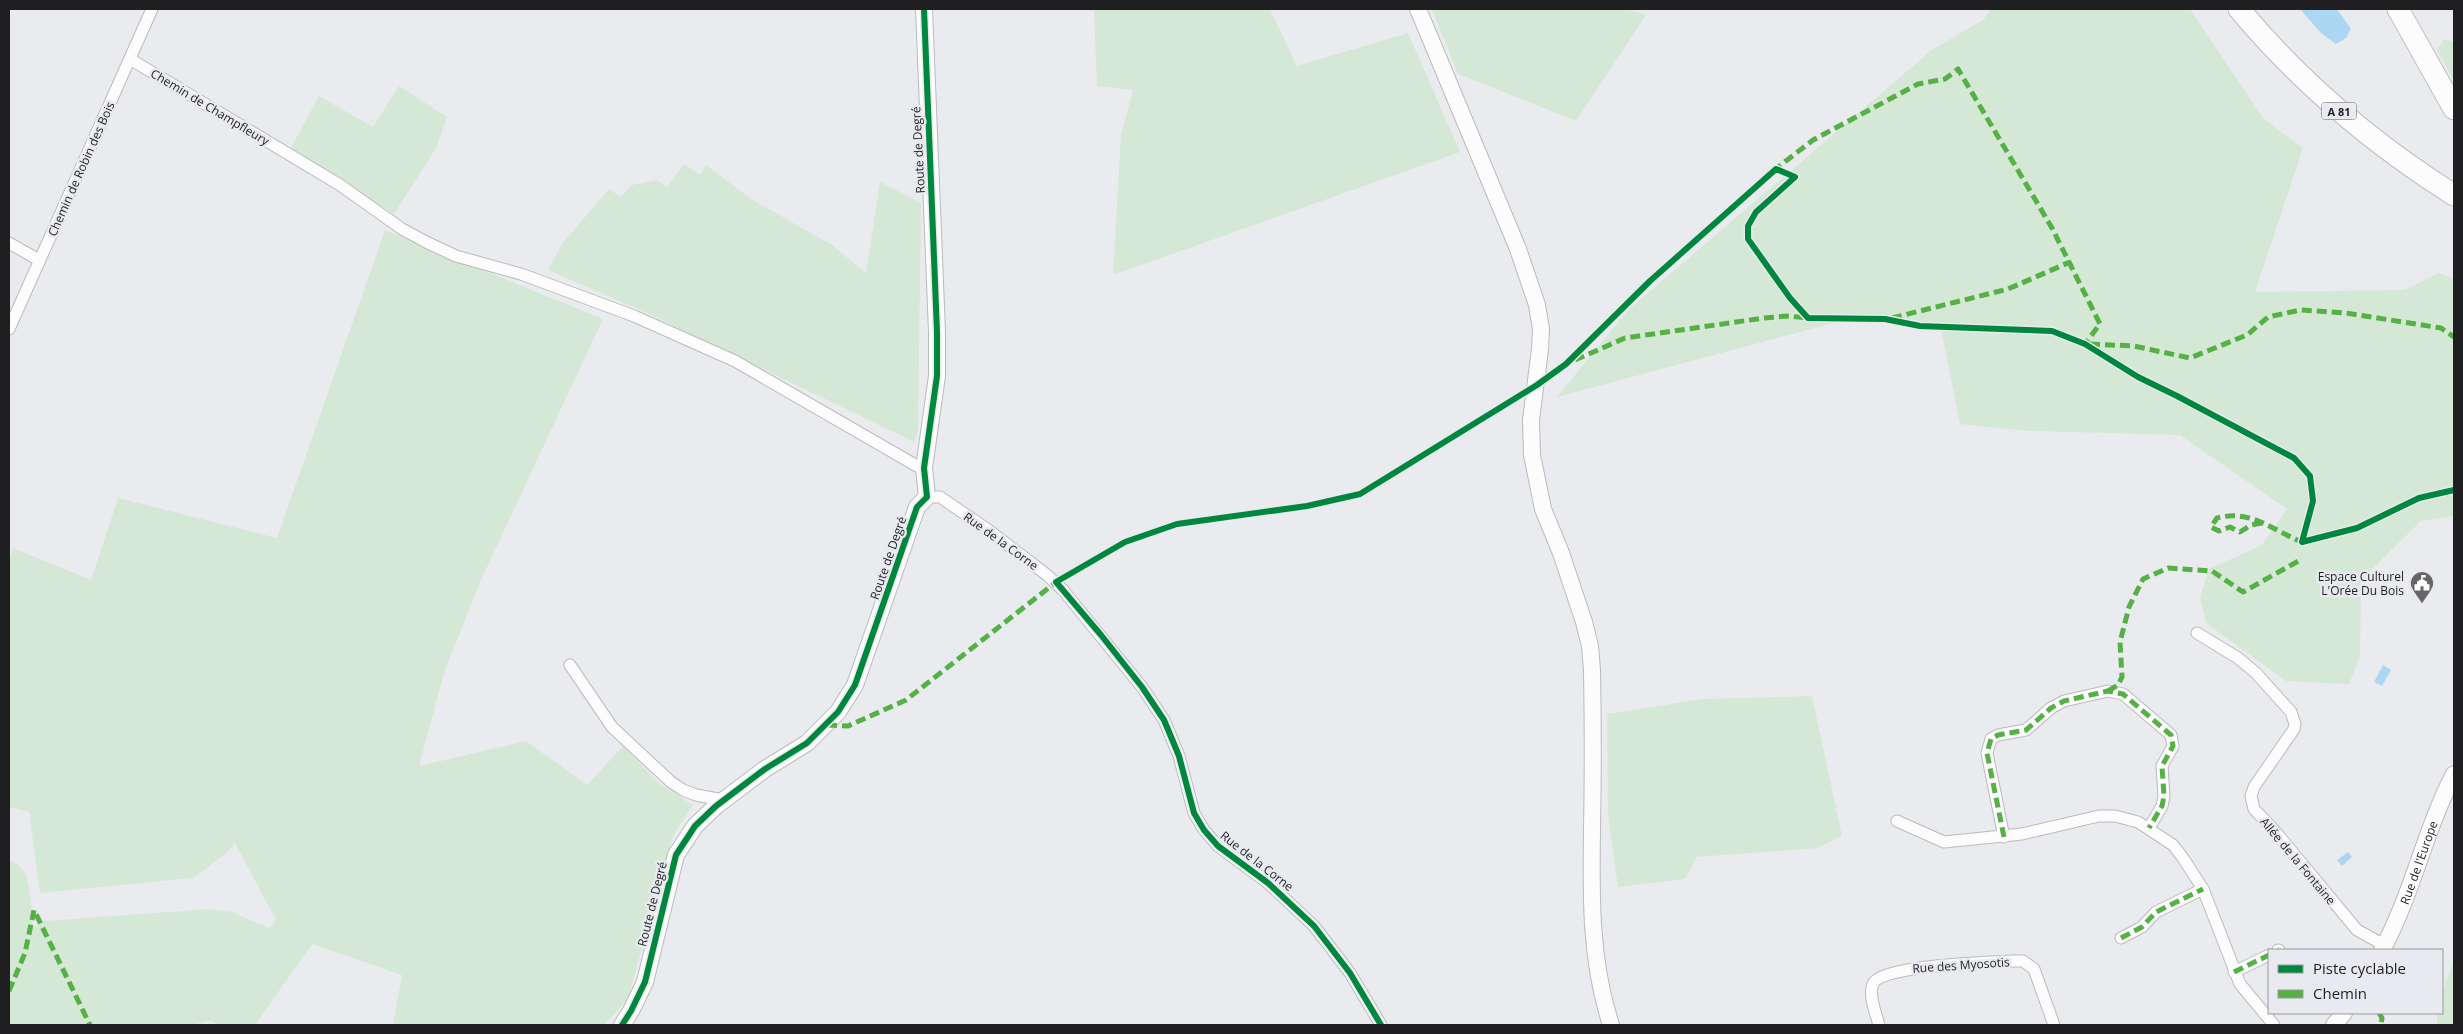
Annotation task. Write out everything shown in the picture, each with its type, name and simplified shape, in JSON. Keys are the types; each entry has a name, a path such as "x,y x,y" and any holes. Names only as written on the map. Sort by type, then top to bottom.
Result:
{"highway":[{"name":"A 81","path":"2239,9 2305,82 2411,168 2454,195"},
{"path":"2398,9 2454,109"}],"street":[{"name":"Chemin de Robin des Bois","path":"9,329 152,9"},
{"name":"Route de Degré","path":"622,1025 645,982 676,855 695,826 724,800 765,769 807,743 838,712 855,685 916,507 927,497 924,468 937,376 924,9"},
{"path":"1418,9 1520,256 1537,305 1541,329 1532,420 1532,455 1543,509 1561,553 1590,646 1592,670 1591,853 1594,947 1602,995 1611,1025"},
{"name":"Chemin de Champfleury","path":"130,59 340,185 402,229 428,243 456,256 521,274 651,323 735,361 916,466 924,468"},
{"path":"9,244 39,260"},
{"name":"Rue de la Corne","path":"927,497 940,497 1047,574 1101,634 1142,687 1164,720 1180,756 1194,814 1204,830 1218,846 1268,883 1314,926 1350,973 1381,1025"},
{"name":"Allée de la Fontaine","path":"2197,633 2238,658 2256,673 2291,712 2294,718 2294,729 2254,787 2252,796 2254,809 2280,837 2357,930 2383,948"},
{"path":"570,665 612,726 671,782 696,796 724,800"},
{"path":"2004,837 1987,753 1991,739 1998,735 2026,730 2051,708 2064,702 2108,692 2123,694 2171,734 2173,746 2162,766 2164,796 2162,806 2148,828"},
{"name":"Rue de l'Europe","path":"2383,948 2394,925 2441,800 2454,774"},
{"path":"1897,821 1944,842 2004,837 2099,816 2127,818 2148,828 2173,845 2203,889 2234,972 2245,992 2274,1025"},
{"path":"2122,938 2142,927 2156,912 2203,889"},
{"path":"2234,972 2268,955"},
{"name":"Rue des Myosotis","path":"1879,1025 1872,984 1880,976 1907,969 2023,961 2034,969 2054,1025"},
{"path":"2334,1025 2343,1014"}],"green space":[{"path":"1094,9 1270,9 1297,66 1408,33 1460,152 1113,275 1121,135 1133,90 1097,86"},
{"path":"1432,9 1625,9 1646,15 1576,121 1458,74"},
{"path":"1991,9 2190,9 2263,118 2303,148 2255,292 2405,290 2438,273 2454,278 2454,516 2421,521 2361,580 2360,656 2349,684 2286,681 2206,623 2200,597 2209,569 2262,545 2287,509 2180,435 2029,431 1960,424 1941,329 1852,318 1557,397 1628,310 1933,49 1983,20"},
{"path":"2444,39 2454,42 2454,81 2437,50"},
{"path":"399,86 447,117 436,148 394,214 291,148 319,96 373,127"},
{"path":"684,164 700,175 706,165 751,199 832,245 866,273 880,182 921,203 918,431 914,442 647,313 548,270 562,244 609,189 621,197 632,185 657,180 667,187"},
{"path":"385,230 603,319 480,582 444,673 419,766 526,741 587,785 623,746 661,785 693,805 673,836 628,999 604,1025 393,1025 402,975 312,944 255,1025 219,1025 211,1020 191,1025 9,1025 9,861 17,864 23,870 27,879 31,899 33,928 44,921 209,909 232,912 269,928 276,920 235,843 225,854 193,878 40,893 29,812 9,807 9,562 13,548 91,580 118,498 277,538"},
{"path":"1812,696 1842,836 1818,848 1697,857 1685,879 1618,887 1608,816 1607,714 1703,699"},
{"path":"2452,966 2454,966 2454,1025 2437,1025 2437,1014 2443,1014 2443,990"}],"water":[{"path":"2300,9 2337,9 2351,29 2346,38 2336,44 2321,33"},
{"path":"2383,665 2391,670 2382,686 2374,682"},
{"path":"2348,852 2352,857 2342,866 2337,860"}],"marked path":[{"path":"1773,171 1813,140 1918,84 1945,79 1958,69 2052,228 2100,324 2085,344"},
{"path":"1892,318 2008,289 2070,262"},
{"path":"2090,344 2134,346 2190,358 2247,335 2268,317 2300,310 2346,313 2441,328 2454,337"},
{"path":"1575,360 1625,338 1764,318 1787,316 1809,318"},
{"path":"2262,523 2251,525 2240,532 2230,527 2219,531 2211,527 2217,518 2240,516 2261,522 2302,542"},
{"path":"2108,691 2118,685 2122,677 2120,642 2129,607 2143,579 2168,568 2212,571 2243,592 2302,559"},
{"path":"827,725 848,726 906,700 1060,579"},
{"path":"2004,837 1987,753 1991,739 1998,735 2026,730 2051,708 2064,701 2108,691 2123,694 2171,735 2173,746 2162,766 2164,796 2162,806 2149,828"},
{"path":"2121,938 2142,927 2156,912 2203,889"},
{"path":"9,991 25,953 34,910 90,1025"},
{"path":"2234,972 2268,955"},
{"path":"2380,1014 2382,1018 2381,1025"}],"cycle path":[{"path":"622,1025 645,982 676,855 695,826 716,806 765,769 807,743 838,712 855,685 917,507 927,497 924,468 937,376 937,332 924,9"},
{"path":"1381,1025 1350,973 1314,926 1268,883 1218,846 1204,830 1194,813 1179,756 1164,720 1142,687 1056,582 1125,542 1177,524 1307,506 1360,494 1537,385 1566,364 1650,281 1776,169 1795,177 1756,212 1748,226 1748,239 1790,298 1808,318 1885,319 1920,326 2052,331 2085,344 2138,377 2294,458 2310,476 2313,501 2302,542 2357,528 2419,498 2454,490"}],"place":[{"name":"Espace Culturel L'Orée Du Bois","path":"2422,604"}]}
